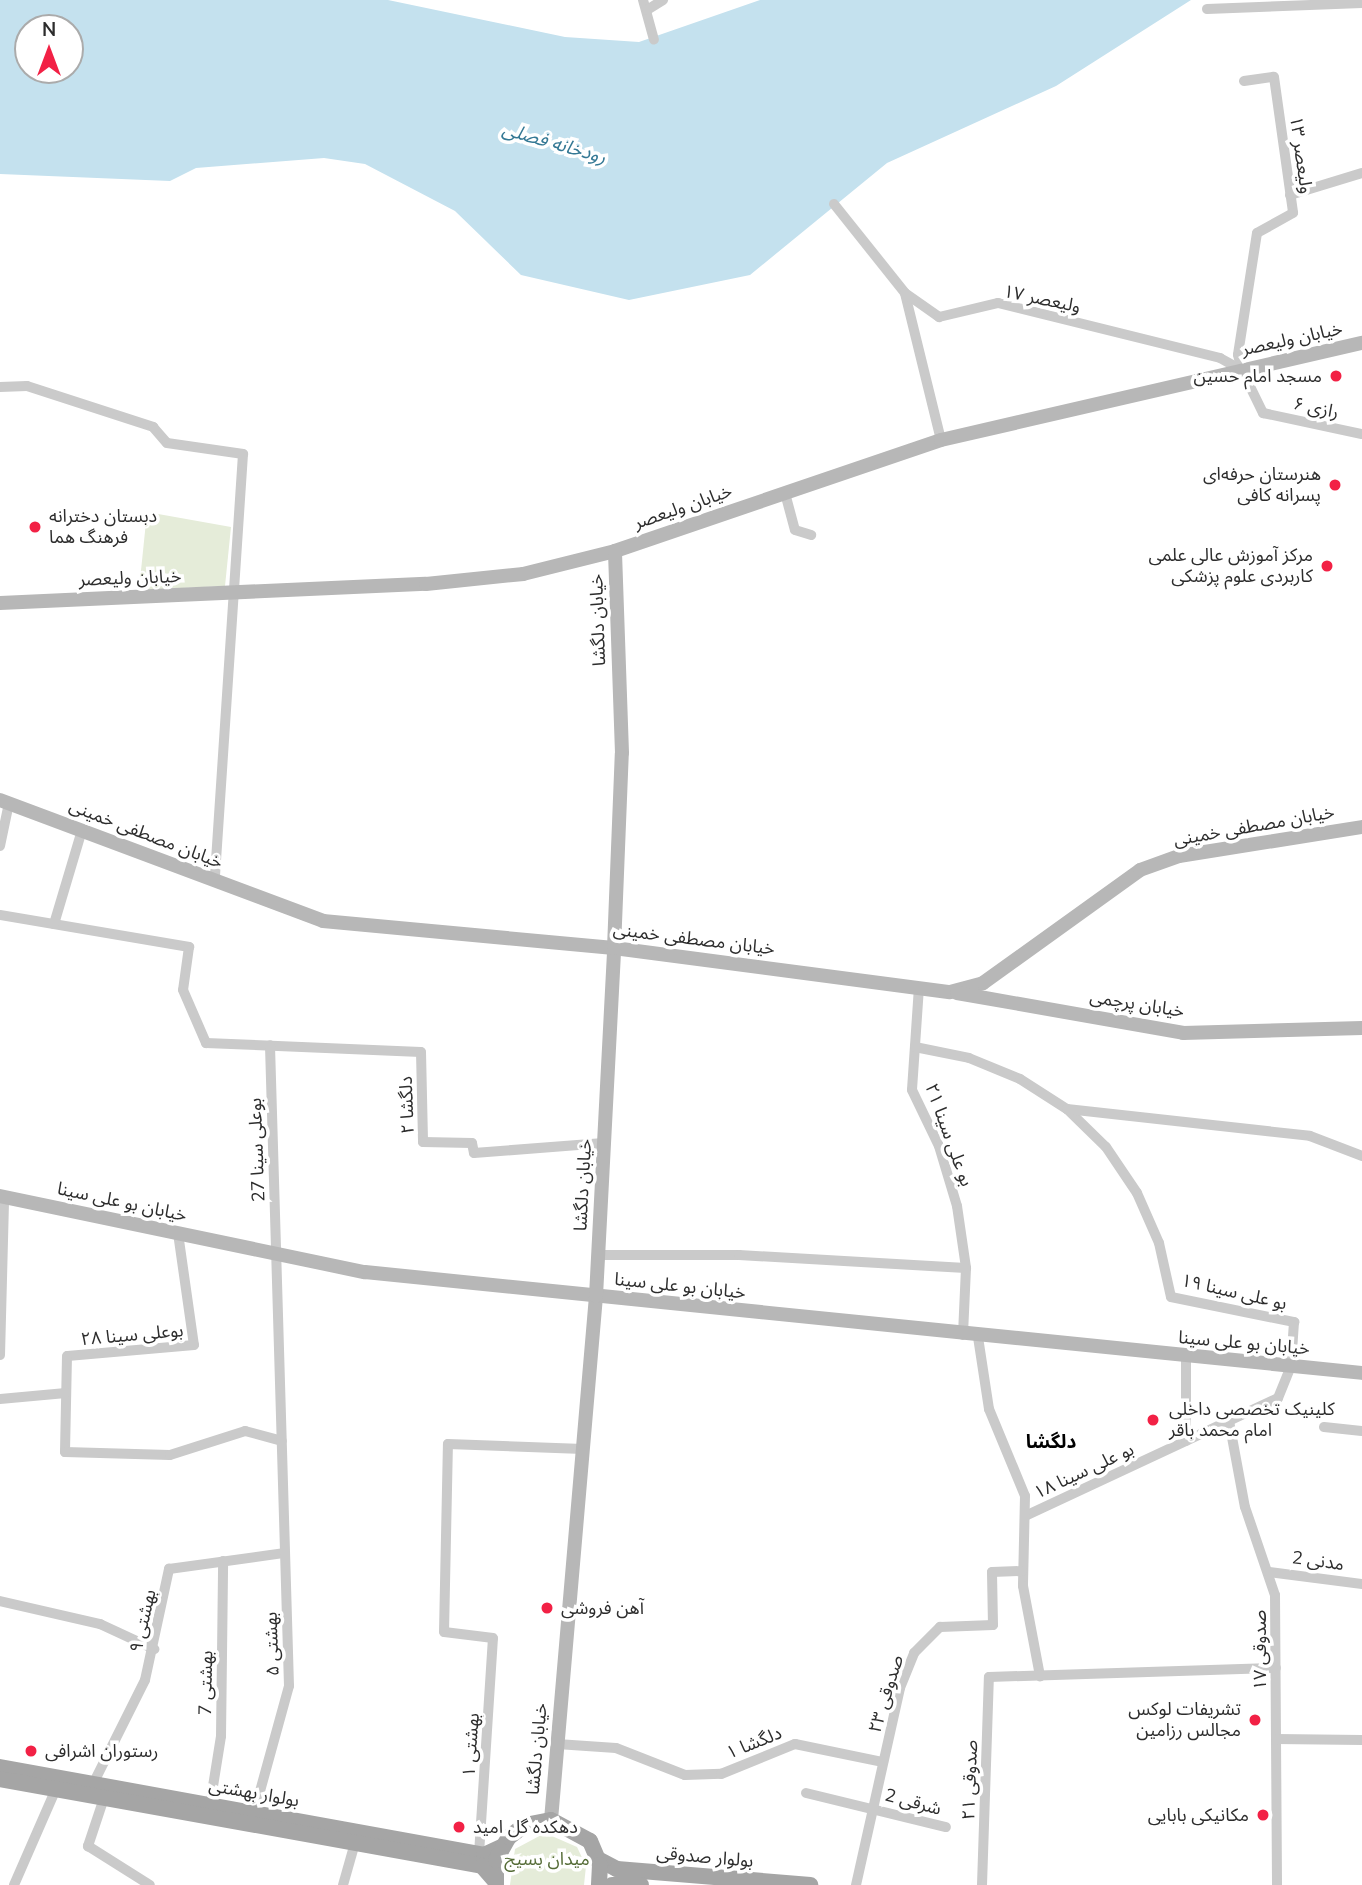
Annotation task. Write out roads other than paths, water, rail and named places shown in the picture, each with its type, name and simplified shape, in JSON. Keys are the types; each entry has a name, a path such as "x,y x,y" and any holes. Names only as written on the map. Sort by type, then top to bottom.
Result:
{"main road":[{"name":"بولوار بهشتی","path":"0,1767 479,1854 501,1847"},
{"name":"بولوار بهشتی","path":"0,1779 482,1866 496,1883"},
{"path":"496,1883 501,1847 525,1825 551,1820 581,1832 598,1859 598,1885"},
{"name":"بولوار صدوقی","path":"598,1859 617,1868 810,1885"},
{"name":"بولوار صدوقی","path":"612,1885 640,1885"}],"street":[{"path":"654,40 645,5 663,0"},
{"path":"1207,9 1362,3"},
{"name":"ولیعصر ۱۳","path":"1242,370 1238,355 1257,233 1293,213 1274,77 1244,81"},
{"path":"1290,195 1362,173"},
{"path":"834,204 905,293 941,440"},
{"name":"ولیعصر ۱۷","path":"905,293 939,317 998,303 1220,358 1242,370"},
{"name":"خیابان ولیعصر","path":"0,603 234,594 509,576 615,551 941,440 1362,343"},
{"name":"رازی ۶","path":"1242,370 1264,413 1362,434"},
{"path":"0,387 27,386 153,427 167,443 243,454 215,880"},
{"path":"785,493 795,530 811,535"},
{"name":"خیابان دلگشا","path":"551,1820 599,1255 622,753 615,551"},
{"path":"0,846 4,802"},
{"name":"خیابان مصطفی خمینی","path":"4,802 323,921 614,948 950,992 983,983 1140,870 1179,856 1362,827"},
{"path":"0,915 54,924 82,830"},
{"name":"دلگشا ۲","path":"54,924 189,947 185,997 206,1043 421,1052 423,1142 472,1143 474,1153 604,1143"},
{"name":"بو علی سینا ۲۱","path":"919,987 912,1090 950,1176 966,1268 970,1336 989,1409 1025,1496 1022,1571 1040,1676"},
{"name":"خیابان پرچمی","path":"950,992 1183,1033 1362,1028"},
{"name":"بوعلی سینا 27","path":"270,1045 282,1441"},
{"name":"بو علی سینا ۱۹","path":"915,1047 969,1058 1020,1079 1067,1109 1106,1147 1137,1193 1159,1243 1171,1297 1294,1322 1291,1366"},
{"path":"1067,1109 1310,1136 1362,1156"},
{"path":"0,1355 2,1196"},
{"name":"خیابان بو علی سینا","path":"2,1196 365,1272 970,1336 1362,1373"},
{"name":"بوعلی سینا ۲۸","path":"178,1233 194,1345 67,1356 65,1452 170,1455 246,1431 282,1441"},
{"path":"599,1255 739,1255 966,1268"},
{"path":"1186,1357 1186,1441"},
{"name":"بو علی سینا ۱۸","path":"1025,1516 1278,1398 1291,1366"},
{"path":"0,1399 66,1393"},
{"name":"صدوقی ۱۷","path":"1229,1421 1245,1507 1269,1572 1276,1668 1277,1885"},
{"path":"1324,1427 1362,1432"},
{"name":"بهشتی ۵","path":"254,1813 289,1686 282,1441"},
{"name":"بهشتی ۱","path":"479,1854 493,1638 444,1632 448,1444 583,1449"},
{"name":"بهشتی ۹","path":"93,1784 129,1721 154,1649 169,1569 285,1553"},
{"name":"بهشتی 7","path":"210,1805 221,1736 223,1562"},
{"name":"صدوقی ۲۳","path":"856,1885 900,1688 926,1638 954,1624 993,1625 992,1572 1022,1571"},
{"name":"مدنی 2","path":"1269,1572 1362,1582"},
{"path":"0,1601 100,1624 154,1649"},
{"path":"1040,1676 1276,1668"},
{"name":"صدوقی ۲۱","path":"982,1885 989,1677 1040,1676"},
{"path":"1276,1739 1362,1740"},
{"name":"دلگشا ۱","path":"557,1744 616,1748 685,1775 721,1774 794,1744 883,1762"},
{"path":"14,1885 56,1789"},
{"name":"شرقی 2","path":"806,1793 946,1827"},
{"path":"104,1798 88,1846 150,1885"},
{"path":"343,1885 355,1843"}],"water":[{"name":"رودخانه فصلی","path":"0,0 388,0 565,37 639,42 760,0 1191,0 1056,86 887,163 750,275 629,300 521,275 455,211 365,164 324,158 196,168 170,181 0,174"}],"place":[{"name":"مسجد امام حسین","path":"1336,376"},
{"name":"هنرستان حرفه‌ای پسرانه کافی","path":"1335,485"},
{"name":"دبستان دخترانه فرهنگ هما","path":"35,527"},
{"name":"مرکز آموزش عالی علمی کاربردی علوم پزشکی","path":"1327,566"},
{"name":"کلینیک تخصصی داخلی امام محمد باقر","path":"1153,1420"},
{"name":"آهن فروشی","path":"547,1608"},
{"name":"تشریفات لوکس مجالس رزامین","path":"1255,1720"},
{"name":"رستوران اشرافی","path":"31,1751"},
{"name":"مکانیکی بابایی","path":"1263,1815"},
{"name":"دهکده گل امید","path":"459,1827"}],"district":[{"name":"دلگشا","path":"1051,1443"}],"park label":[{"name":"میدان بسیج","path":"547,1859"}]}
